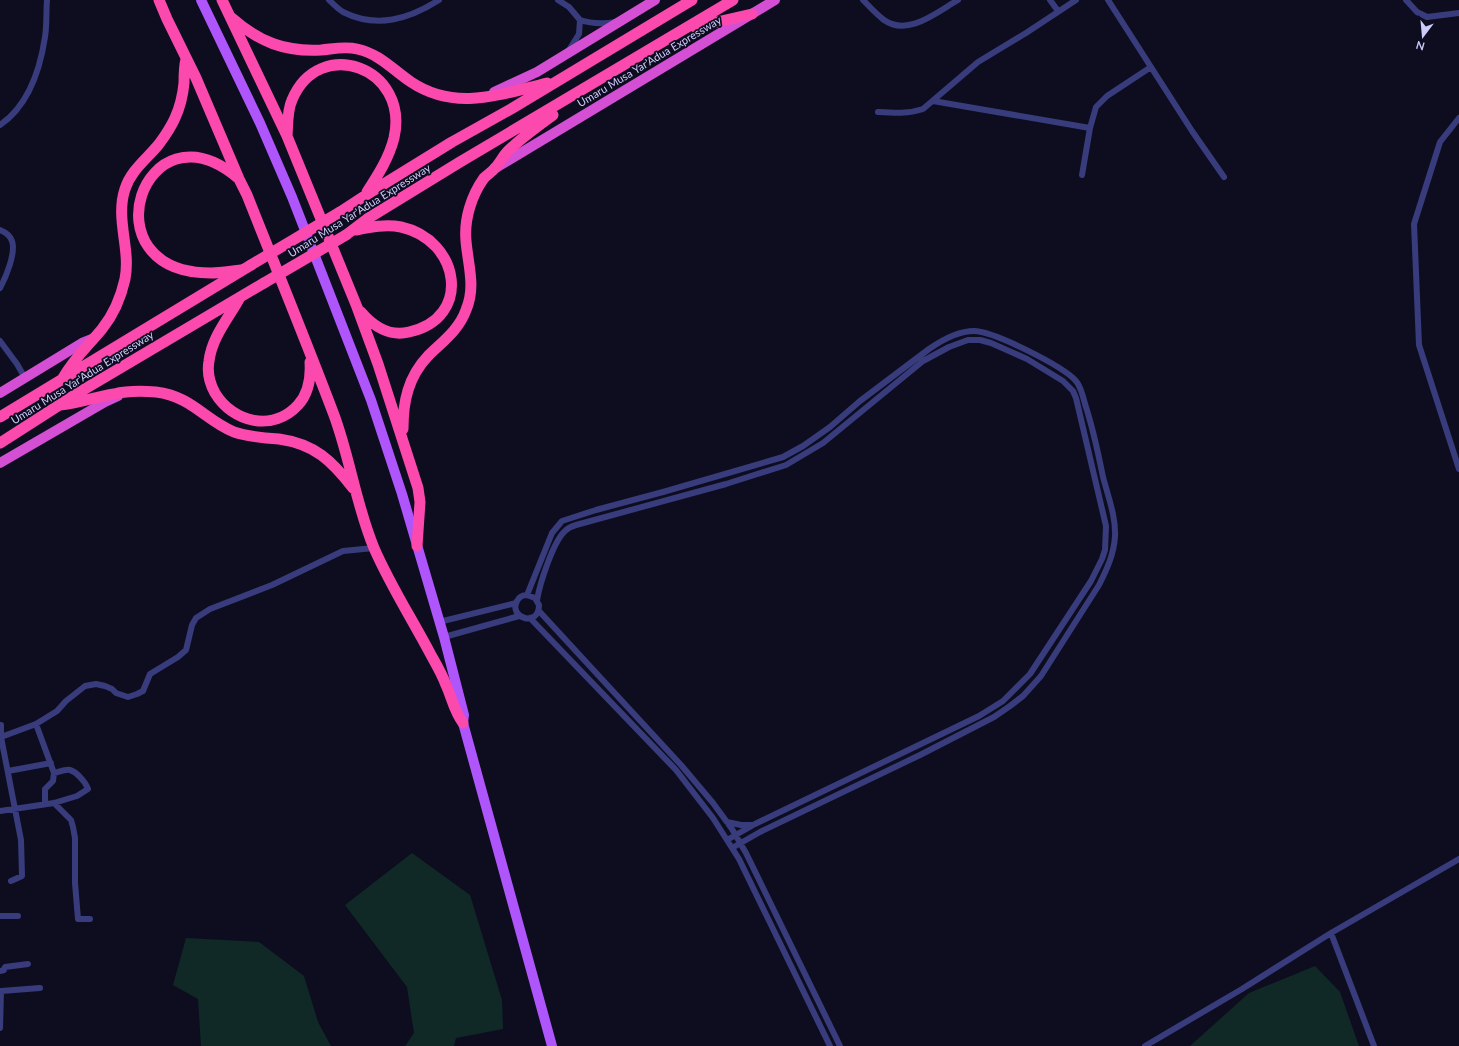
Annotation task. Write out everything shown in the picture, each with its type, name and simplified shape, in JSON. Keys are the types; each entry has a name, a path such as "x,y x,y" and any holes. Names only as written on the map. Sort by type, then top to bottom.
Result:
{"highway":[{"path":"159,0 196,78 247,195 334,416 374,548 390,582 434,660 446,685 457,715 463,723"},
{"path":"222,0 287,136 357,307 378,364 418,488 420,502 417,546"},
{"path":"469,98 499,91 537,72 655,0"},
{"path":"671,12 683,0"},
{"name":"Umaru Musa Yar'Adua Expressway","path":"0,417 366,195 692,0"},
{"name":"Umaru Musa Yar'Adua Expressway","path":"0,443 60,405 240,297 350,233 367,219 733,0"},
{"name":"Umaru Musa Yar'Adua Expressway","path":"494,169 775,0"},
{"path":"686,29 752,14"},
{"path":"230,16 247,30 272,44 296,50 356,49 378,56 425,90 439,94 469,98 501,95 557,81"},
{"path":"63,378 72,362 102,329 113,313 119,300 125,280 126,259 121,213 124,190 134,171 159,144 175,118 182,95 186,59"},
{"path":"287,136 288,114 292,98 303,82 315,72 333,66 345,65 367,71 377,78 386,87 393,100 396,125 394,137 385,164 366,195"},
{"path":"402,437 404,406 411,381 422,363 455,329 462,319 472,290 472,280 466,241 467,218 472,201 483,180 508,151 561,110 572,97"},
{"path":"239,179 228,169 208,159 192,158 176,160 162,166 149,179 140,199 138,220 141,232 150,250 157,256 178,268 187,271 211,273 248,267"},
{"path":"350,233 376,226 388,225 403,227 427,239 438,248 449,267 451,276 449,299 444,310 438,318 428,326 417,330 405,333 384,331 366,318 357,307"},
{"path":"240,297 217,335 208,363 210,381 213,389 230,411 238,416 258,421 274,419 291,411 298,404 308,387 310,378 310,355"},
{"path":"0,394 82,343 92,339"},
{"path":"60,405 74,404 114,393 142,392 167,394 181,399 224,427 235,432 295,442 305,446 324,456 356,490"},
{"path":"0,463 105,402 129,393"}],"main road":[{"path":"201,0 260,122 292,197 371,400 402,494 444,637 464,715 463,723 552,1046"}],"street":[{"path":"0,125 9,119 17,110 31,86 38,68 45,36 47,0"},
{"path":"329,0 342,11 362,19 383,21 404,17 439,0"},
{"path":"558,0 580,20 604,24 619,22"},
{"path":"863,0 885,20 902,26 913,25 958,0"},
{"path":"1050,0 1058,11"},
{"path":"878,112 901,114 923,109 978,62 1020,37 1076,0"},
{"path":"1108,0 1224,177"},
{"path":"1406,0 1417,12 1426,17 1459,13"},
{"path":"567,53 579,34 580,20"},
{"path":"1082,176 1090,128 1094,112 1098,104 1151,67"},
{"path":"933,101 1090,128"},
{"path":"1459,118 1440,142 1414,224 1418,345 1459,469"},
{"path":"0,230 10,237 12,246 8,270 0,288"},
{"path":"527,595 548,541 555,528 562,521 596,510 777,460 793,452 830,427 860,401 929,348 940,341 955,335 974,331 993,335 1031,352 1057,366 1076,382 1090,419 1114,523 1114,546 1108,569 1041,676 1023,696 994,717 920,755 753,836 732,848"},
{"path":"955,335 959,343"},
{"path":"537,600 544,576 564,531 576,524 726,484 772,470 791,462 822,443 923,361 959,343 973,339 991,343 1044,368 1063,381 1073,391 1082,421 1106,526 1106,540 1102,559 1091,581 1036,666 1015,690 980,716 755,824 727,840"},
{"path":"0,341 17,364 25,378"},
{"path":"724,475 726,484"},
{"path":"663,492 665,501"},
{"path":"596,510 598,519"},
{"path":"1,737 36,724 57,711 66,701 85,686 96,684 112,689 116,693 128,696 138,694 143,691 150,674 178,657 186,650 192,625 196,618 210,610 272,585 343,551 374,548"},
{"path":"444,637 519,616 530,618 536,616 539,611 539,605 533,596 521,596 516,603 515,608 519,616"},
{"path":"439,622 516,603"},
{"path":"539,611 681,765 713,803 746,853 840,1046"},
{"path":"530,618 676,770 713,818 732,848 754,890 830,1046"},
{"path":"587,676 593,670"},
{"path":"36,724 54,773 53,781 45,789 45,804"},
{"path":"1,725 1,737 21,840 23,867 22,876 11,881"},
{"path":"8,770 51,763"},
{"path":"0,812 54,803 77,796 88,789 73,771 69,770 54,773"},
{"path":"54,803 71,820 73,827 75,838 75,883 78,919 90,919"},
{"path":"726,822 741,825 755,824"},
{"path":"746,853 747,843 753,836"},
{"path":"1145,1046 1248,985 1331,933 1459,859"},
{"path":"0,916 18,916"},
{"path":"1331,933 1374,1046"},
{"path":"0,971 4,970 6,967 28,964"},
{"path":"0,1028 1,991 40,988"}],"green space":[{"path":"412,853 470,895 502,1000 503,1029 456,1038 454,1046 405,1046 414,1033 407,987 345,905"},
{"path":"186,938 259,942 304,976 318,1022 331,1046 201,1046 198,999 173,985"},
{"path":"1315,966 1340,992 1359,1046 1190,1046 1249,993"}]}
